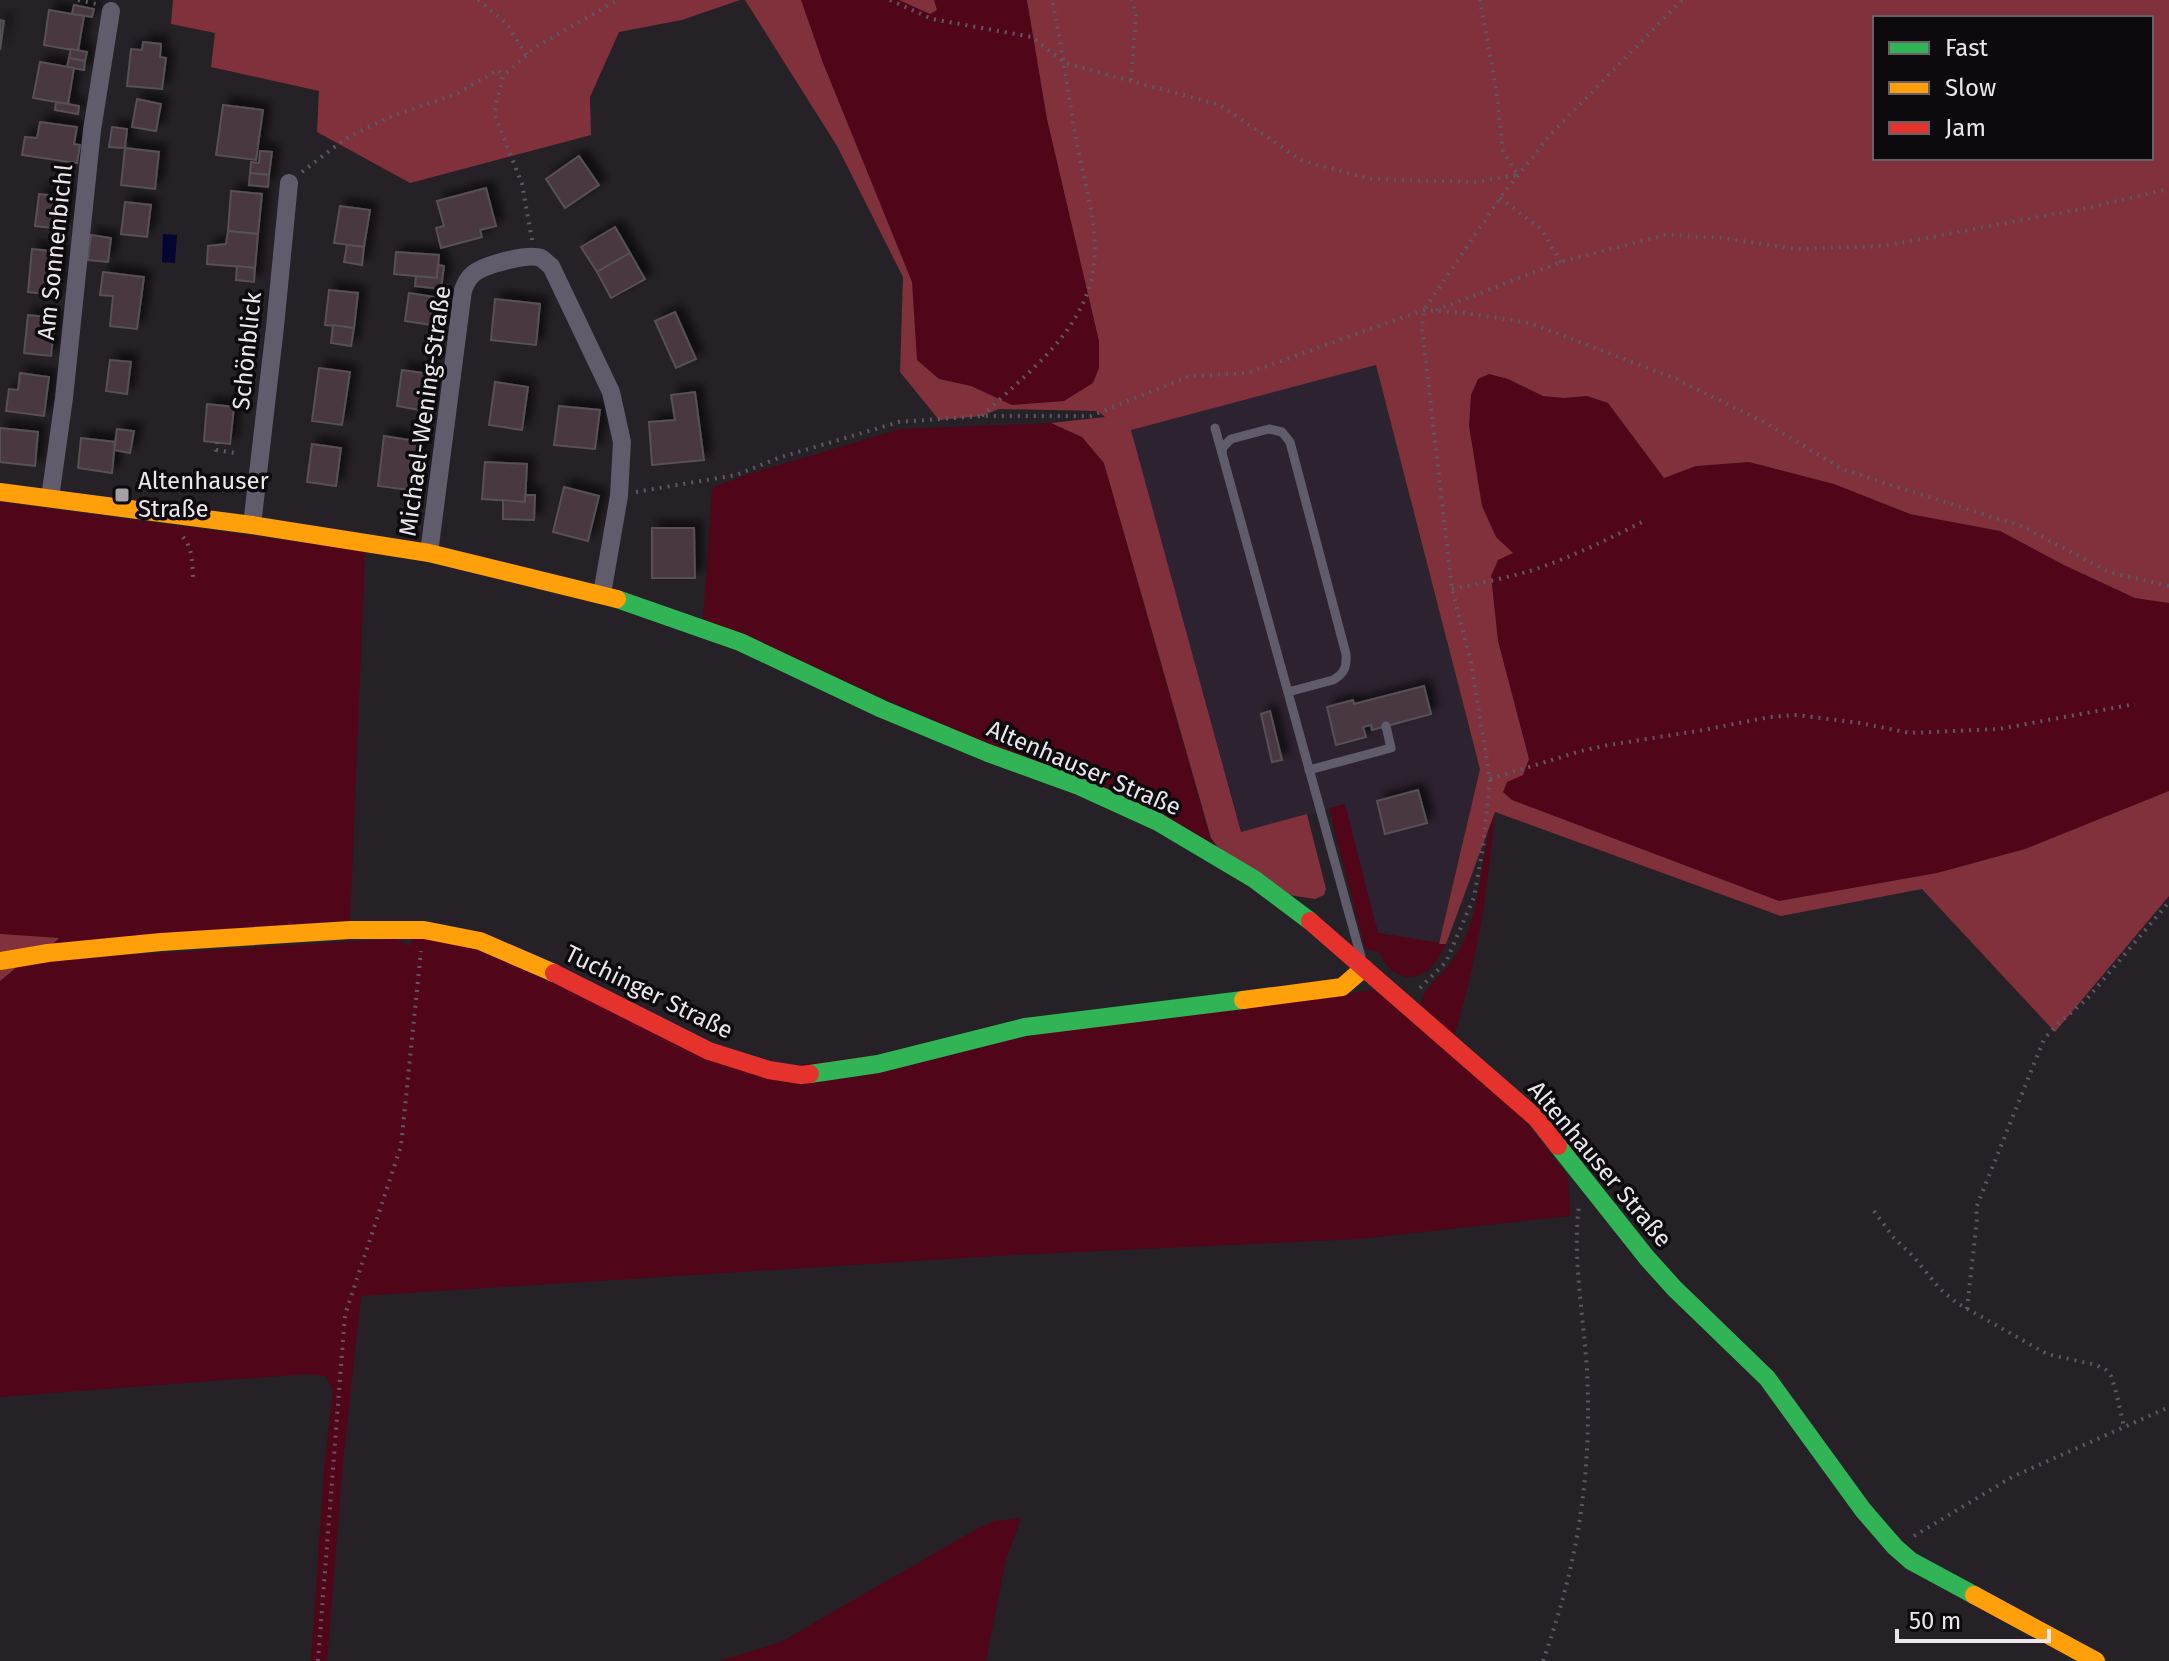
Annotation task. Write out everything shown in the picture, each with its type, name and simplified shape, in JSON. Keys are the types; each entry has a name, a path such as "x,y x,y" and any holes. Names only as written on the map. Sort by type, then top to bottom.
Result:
{"street":[{"name":"Am Sonnenbichl","path":"50,498 71,337 92,130 111,11"},
{"name":"Schönblick","path":"252,525 289,183"},
{"path":"535,257 551,266 611,392 622,442 619,496 602,594"},
{"name":"Michael-Wening-Straße","path":"429,553 463,290 476,271 500,262 535,257"},
{"name":"Altenhauser Straße","path":"0,492 252,525 429,553 602,594 740,642 882,709 1079,786 1158,822 1254,879 1317,927 1536,1118 1656,1268 1767,1378 1863,1510 1895,1547 1911,1561 2096,1661"},
{"name":"Tuchinger Straße","path":"0,961 61,951 161,942 350,930 424,930 458,935 527,960 709,1051 769,1070 801,1075 878,1064 1025,1027 1342,987 1364,968"}],"lane":[{"path":"1215,428 1364,968"},
{"path":"1222,452 1231,439 1269,429 1282,432 1290,442 1346,654 1346,665 1339,677 1333,680 1288,692"},
{"path":"1309,770 1391,748 1386,726"}],"path":[{"path":"478,0 506,23 526,55"},
{"path":"535,257 522,184 494,113 503,76 537,46 618,0"},
{"path":"890,0 932,19 1032,37 1065,63 1220,105 1301,160 1370,179 1476,182 1518,175"},
{"path":"982,416 1060,339 1079,313 1094,269 1096,235 1052,0"},
{"path":"1131,80 1136,15 1132,0"},
{"path":"1480,0 1496,88 1503,151 1518,175"},
{"path":"1405,1002 1446,962 1474,897 1490,779 1471,663 1452,589 1422,328 1424,310 1500,198 1550,135 1682,0"},
{"path":"289,183 345,139 389,117 456,94 498,70 503,76"},
{"path":"1434,311 1561,262 1665,235 1722,238 1796,249 1883,246 2087,208 2169,189"},
{"path":"1500,198 1541,229 1561,262"},
{"path":"619,496 736,475 778,458 899,422 982,416 1091,416 1190,376 1248,373 1424,310 1530,323 1674,378 1764,422 1844,470 2024,527 2109,572 2169,586"},
{"path":"217,442 216,450 235,453"},
{"path":"1452,589 1545,565 1597,545 1644,521"},
{"path":"1490,779 1595,748 1770,717 1797,715 1910,733 1999,729 2135,704"},
{"path":"1967,1309 1976,1208 2044,1039 2086,1000 2169,902"},
{"path":"318,1661 345,1315 401,1146 424,930"},
{"path":"1543,1661 1571,1571 1584,1494 1587,1385 1577,1222 1585,1180"},
{"path":"1874,1211 1940,1289 1967,1309 2047,1354 2106,1370 2111,1376 2124,1427"},
{"path":"1895,1547 2012,1477 2169,1407"}],"shaded area":[{"path":"173,0 740,0 682,20 619,32 590,97 591,135 410,183 317,132 319,91 211,67 215,33 171,24"},
{"path":"745,0 801,0 823,63 912,282 917,360 939,379 971,386 1012,405 1064,401 1093,383 1099,368 1099,341 1047,119 1027,0 2169,0 2169,603 2135,598 2000,531 1910,514 1834,484 1749,462 1696,466 1664,478 1608,403 1587,396 1543,396 1508,379 1489,374 1478,379 1471,395 1469,426 1482,506 1496,537 1513,553 1498,560 1491,576 1498,641 1529,759 1523,775 1507,782 1503,792 1512,800 1779,901 1937,873 2025,849 2169,791 2169,896 2055,1032 1922,889 1781,916 1495,812 1446,944 1439,944 1480,769 1376,365 1131,430 1241,832 1307,814 1326,889 1324,895 1315,899 1289,895 1222,853 1211,838 1104,463 1082,437 1051,423 1105,417 1098,411 999,409 982,416 939,420 900,372 903,277 837,146"},
{"path":"801,0 899,0 930,14 937,10 934,0 1027,0 1047,119 1099,341 1099,368 1093,383 1064,401 1012,405 971,386 939,379 917,360 912,282 823,63"},
{"path":"899,0 934,0 937,10 930,14"},
{"path":"163,234 177,235 175,263 162,262"},
{"path":"1376,365 1480,769 1439,944 1378,933 1345,805 1242,833 1130,429"},
{"path":"1489,374 1564,398 1586,396 1608,403 1664,478 1696,466 1749,462 1834,484 1910,514 2000,531 2135,598 2169,603 2169,791 2025,849 1937,873 1779,901 1512,800 1503,792 1507,782 1529,759 1498,641 1491,575 1498,560 1496,537 1482,506 1469,426 1471,395 1478,379"},
{"path":"1051,423 1082,437 1104,463 1210,838 1216,845 703,619 712,488 901,429"},
{"path":"0,502 365,551 350,924 50,947 58,938 0,934"},
{"path":"1345,804 1378,933 1446,944 1436,962 1423,973 1401,976 1388,967 1379,952 1365,949 1329,808"},
{"path":"1495,812 1480,925 1454,1036 1421,1004 1432,983 1458,952 1471,923"},
{"path":"413,933 456,940 752,1071 1375,990 1523,1118 1568,1178 1570,1216 1359,1239 996,1256 361,1296 343,1462 327,1661 311,1661 324,1470 333,1390 325,1376 307,1374 0,1397 0,981 24,961 395,939 411,946"},
{"path":"0,934 59,938 0,981"},
{"path":"1021,1518 1005,1563 986,1661 719,1661 781,1642 975,1530 995,1521"}],"building":[{"path":"74,5 94,9 92,17 72,14"},
{"path":"49,10 84,16 78,51 44,45"},
{"path":"0,20 4,21 0,50"},
{"path":"143,42 161,44 160,57 166,58 162,89 127,86 131,49 142,50"},
{"path":"71,49 87,52 85,61 69,58"},
{"path":"69,58 85,61 84,70 67,67"},
{"path":"40,62 74,68 68,104 33,98"},
{"path":"137,99 161,104 156,131 132,127"},
{"path":"56,102 79,106 78,114 55,110"},
{"path":"223,105 263,110 256,160 216,155"},
{"path":"40,122 77,127 74,144 80,145 77,163 22,155 25,137 37,138"},
{"path":"112,127 127,129 125,148 109,147"},
{"path":"125,148 159,152 155,189 121,185"},
{"path":"260,151 272,152 269,175 250,173 251,162 259,163"},
{"path":"579,156 599,185 565,208 546,179"},
{"path":"250,173 269,175 268,187 249,185"},
{"path":"486,188 496,226 480,230 482,237 441,248 436,228 444,226 437,201"},
{"path":"231,191 262,194 258,234 228,231"},
{"path":"39,194 66,197 62,229 35,226"},
{"path":"125,202 151,205 147,237 121,234"},
{"path":"340,206 370,210 364,247 334,243"},
{"path":"615,227 630,253 597,272 581,247"},
{"path":"228,231 258,234 255,268 207,264 208,246 226,244"},
{"path":"91,235 111,238 108,262 88,260"},
{"path":"347,245 364,247 362,265 344,262"},
{"path":"32,249 60,252 56,295 28,292"},
{"path":"396,252 439,255 437,278 394,274"},
{"path":"630,253 645,279 611,298 597,272"},
{"path":"438,265 444,266 441,289 415,286 416,276 437,278"},
{"path":"237,266 255,268 254,282 236,280"},
{"path":"103,272 144,277 137,329 110,326 113,296 100,295"},
{"path":"329,290 358,293 354,328 325,325"},
{"path":"409,293 442,298 438,326 405,321"},
{"path":"495,299 540,304 536,345 491,340"},
{"path":"675,312 696,359 676,368 655,321"},
{"path":"28,315 55,318 51,356 24,353"},
{"path":"333,325 354,328 351,346 331,343"},
{"path":"110,360 131,362 127,394 106,391"},
{"path":"319,368 350,372 342,425 312,421"},
{"path":"402,370 431,374 425,411 397,406"},
{"path":"20,373 49,377 44,416 6,411 9,389 18,390"},
{"path":"495,382 528,387 522,430 489,425"},
{"path":"695,392 704,460 652,465 649,422 675,420 671,395"},
{"path":"207,404 234,407 230,444 204,441"},
{"path":"559,406 600,410 595,449 554,445"},
{"path":"0,428 38,432 35,466 0,462"},
{"path":"117,429 134,431 130,453 114,450"},
{"path":"384,436 423,442 417,491 378,486"},
{"path":"81,438 115,442 112,473 78,468"},
{"path":"312,444 341,448 336,486 307,482"},
{"path":"485,462 527,464 525,502 482,499"},
{"path":"564,487 599,496 588,541 553,532"},
{"path":"525,495 535,495 534,520 503,519 503,500 525,502"},
{"path":"652,528 694,528 695,578 652,578"},
{"path":"1424,686 1431,714 1372,730 1371,725 1363,727 1366,737 1336,745 1327,707 1353,700 1354,704"},
{"path":"1270,711 1282,760 1272,762 1261,714"},
{"path":"1418,790 1427,823 1385,834 1377,801"}],"traffic: fast":[{"path":"617,599 740,642 882,709 1079,786 1158,822 1254,879 1310,921"},
{"path":"810,1074 878,1064 1025,1027 1243,1000"},
{"path":"1558,1146 1674,1288 1767,1378 1863,1510 1895,1547 1911,1561 1974,1595"}],"traffic: slow":[{"path":"0,492 252,525 429,553 617,599"},
{"path":"0,961 161,942 350,930 424,930 480,941 554,973"},
{"path":"1243,1000 1342,987 1364,968"},
{"path":"1974,1595 2096,1661"}],"traffic: jam":[{"path":"1310,921 1536,1118 1558,1146"},
{"path":"554,973 709,1051 769,1070 810,1074"}],"place":[{"name":"Altenhauser Straße","path":"122,495"}]}
